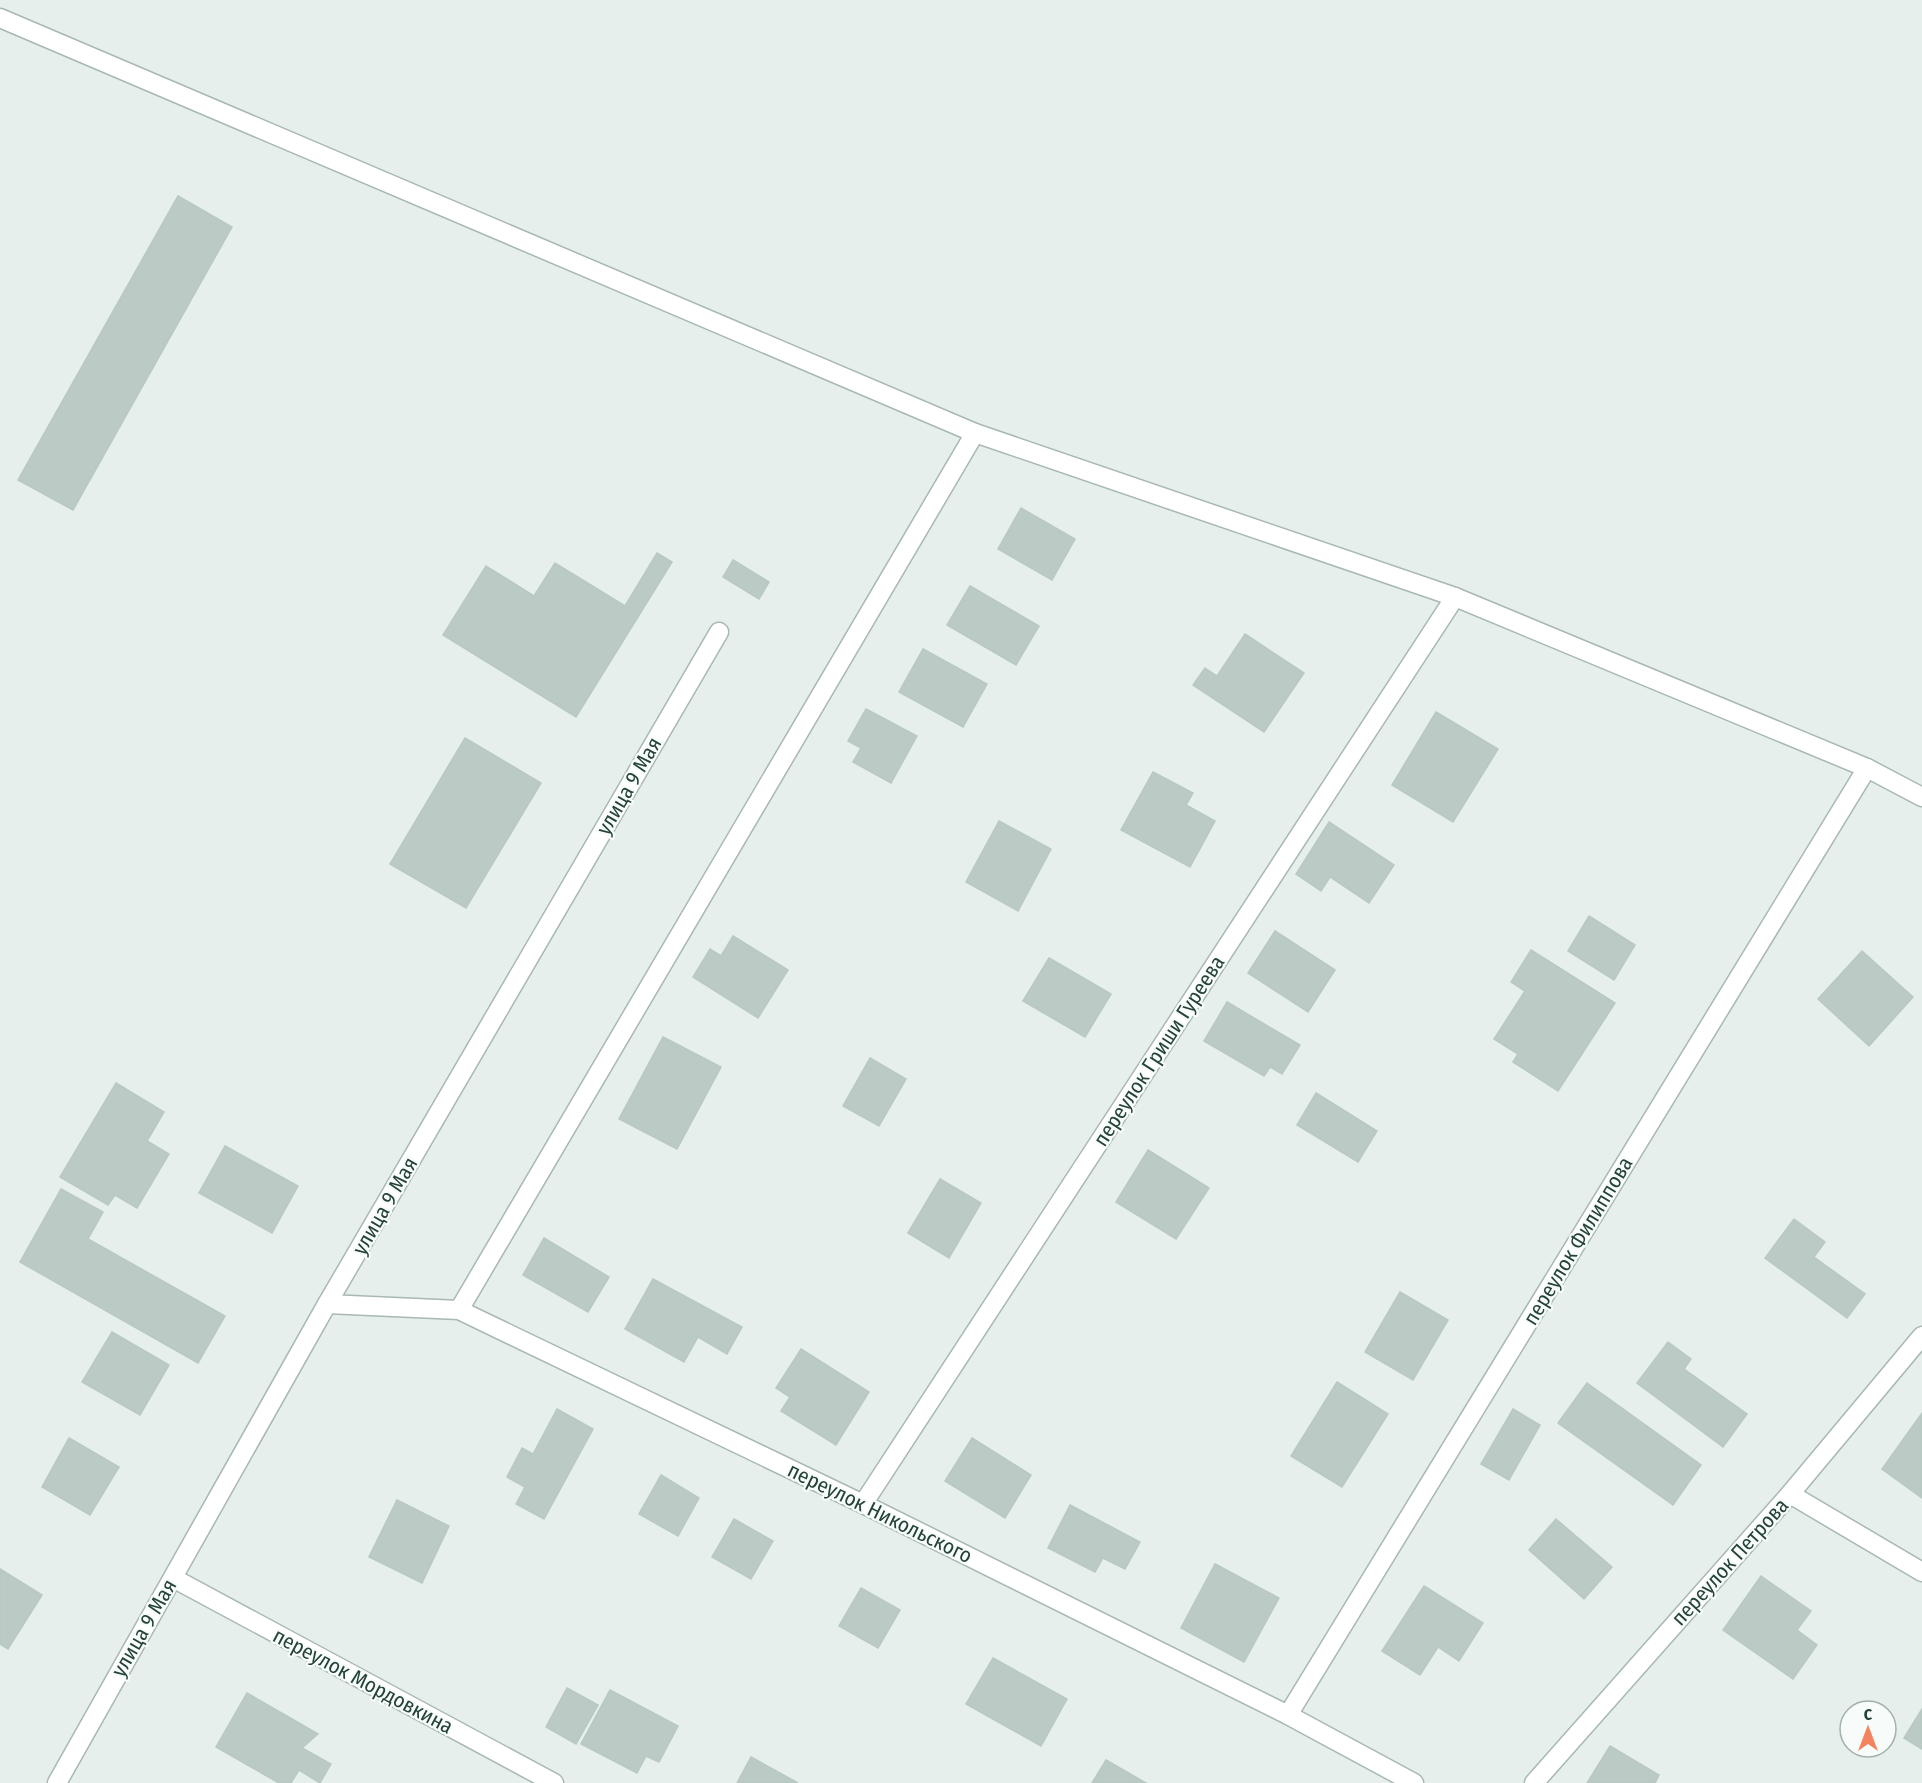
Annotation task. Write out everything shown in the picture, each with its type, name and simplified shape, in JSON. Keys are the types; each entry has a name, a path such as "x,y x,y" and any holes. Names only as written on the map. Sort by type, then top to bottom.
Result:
{"street":[{"path":"0,18 975,433 1455,597 1867,768 1922,797"},
{"path":"459,1310 975,433"},
{"name":"переулок Гриши Гуреева","path":"863,1504 1455,597"},
{"name":"улица 9 Мая","path":"57,1783 327,1304 719,632"},
{"name":"переулок Филиппова","path":"1288,1715 1867,768"},
{"name":"переулок Никольского","path":"327,1304 459,1310 863,1504 1288,1715 1414,1783"},
{"name":"переулок Петрова","path":"1534,1783 1790,1494 1922,1336"},
{"path":"1790,1494 1922,1572"},
{"name":"переулок Мордовкина","path":"173,1578 554,1783"}],"building":[{"path":"178,196 232,227 73,510 18,480"},
{"path":"1021,508 1075,539 1052,580 998,549"},
{"path":"657,553 672,562 576,717 443,635 486,566 534,596 555,563 625,606"},
{"path":"733,560 769,582 759,599 723,577"},
{"path":"970,586 1039,626 1016,665 947,625"},
{"path":"1245,634 1304,673 1264,732 1193,685 1205,668 1217,676"},
{"path":"923,649 987,684 963,727 899,692"},
{"path":"866,709 917,736 891,783 853,762 861,748 848,741"},
{"path":"1436,712 1498,749 1453,822 1392,785"},
{"path":"465,738 541,783 466,908 390,864"},
{"path":"1153,772 1193,793 1186,805 1215,821 1190,867 1121,830"},
{"path":"999,821 1051,849 1018,911 966,882"},
{"path":"1329,822 1394,865 1369,903 1330,877 1321,891 1296,874"},
{"path":"1589,916 1635,945 1614,980 1568,951"},
{"path":"1275,931 1335,970 1308,1012 1248,973"},
{"path":"733,936 788,970 758,1018 693,977 710,949 721,956"},
{"path":"1531,950 1615,1003 1558,1091 1513,1062 1518,1054 1494,1039 1525,991 1511,982"},
{"path":"1862,951 1913,997 1869,1046 1818,999"},
{"path":"1049,958 1111,994 1085,1037 1023,1001"},
{"path":"1227,1002 1300,1045 1282,1074 1270,1067 1264,1076 1204,1041"},
{"path":"663,1037 721,1067 677,1149 619,1119"},
{"path":"870,1058 906,1079 879,1126 843,1106"},
{"path":"116,1083 164,1112 147,1141 169,1154 137,1208 115,1195 108,1205 60,1177"},
{"path":"1316,1093 1377,1131 1358,1162 1297,1125"},
{"path":"225,1146 298,1186 272,1233 199,1193"},
{"path":"1148,1150 1209,1188 1176,1239 1116,1202"},
{"path":"940,1179 981,1203 949,1258 908,1233"},
{"path":"61,1189 103,1212 88,1239 225,1316 198,1363 20,1262"},
{"path":"1794,1219 1825,1242 1814,1257 1865,1294 1847,1318 1765,1258"},
{"path":"544,1238 609,1277 588,1312 523,1275"},
{"path":"653,1279 742,1327 727,1354 698,1337 684,1362 625,1329"},
{"path":"1400,1292 1448,1320 1413,1380 1365,1352"},
{"path":"112,1332 169,1365 140,1415 82,1382"},
{"path":"1668,1342 1691,1359 1684,1369 1747,1414 1723,1447 1637,1383"},
{"path":"801,1349 869,1392 836,1445 781,1411 790,1397 776,1388"},
{"path":"1337,1382 1388,1414 1342,1487 1291,1456"},
{"path":"1587,1383 1701,1465 1673,1505 1558,1423"},
{"path":"557,1409 593,1429 544,1519 516,1504 525,1487 507,1477 522,1448 533,1454"},
{"path":"1513,1409 1540,1425 1509,1480 1481,1464"},
{"path":"1922,1413 1922,1498 1882,1469"},
{"path":"69,1438 119,1467 90,1515 42,1487"},
{"path":"972,1438 1031,1475 1005,1518 945,1481"},
{"path":"661,1475 699,1498 678,1536 639,1514"},
{"path":"397,1500 449,1526 422,1583 369,1557"},
{"path":"1070,1505 1140,1542 1125,1569 1103,1558 1095,1572 1048,1548"},
{"path":"734,1519 773,1541 751,1579 712,1557"},
{"path":"1556,1519 1612,1567 1584,1599 1529,1550"},
{"path":"1215,1564 1279,1598 1244,1662 1181,1628"},
{"path":"0,1569 42,1595 8,1649 0,1644"},
{"path":"1761,1576 1811,1611 1797,1630 1817,1645 1793,1679 1723,1630"},
{"path":"1424,1586 1483,1623 1459,1661 1438,1647 1420,1675 1382,1651"},
{"path":"861,1588 900,1610 878,1648 839,1626"},
{"path":"993,1658 1067,1699 1041,1746 966,1704"},
{"path":"567,1688 598,1705 576,1744 546,1727"},
{"path":"610,1690 678,1726 659,1762 646,1756 637,1773 581,1744"},
{"path":"247,1693 318,1734 302,1748 331,1764 320,1783 299,1770 291,1783 279,1783 216,1747"},
{"path":"1922,1709 1922,1749 1904,1738"},
{"path":"1610,1746 1659,1775 1655,1783 1587,1783"},
{"path":"751,1757 798,1783 737,1783"},
{"path":"1106,1760 1146,1783 1092,1783"}]}
